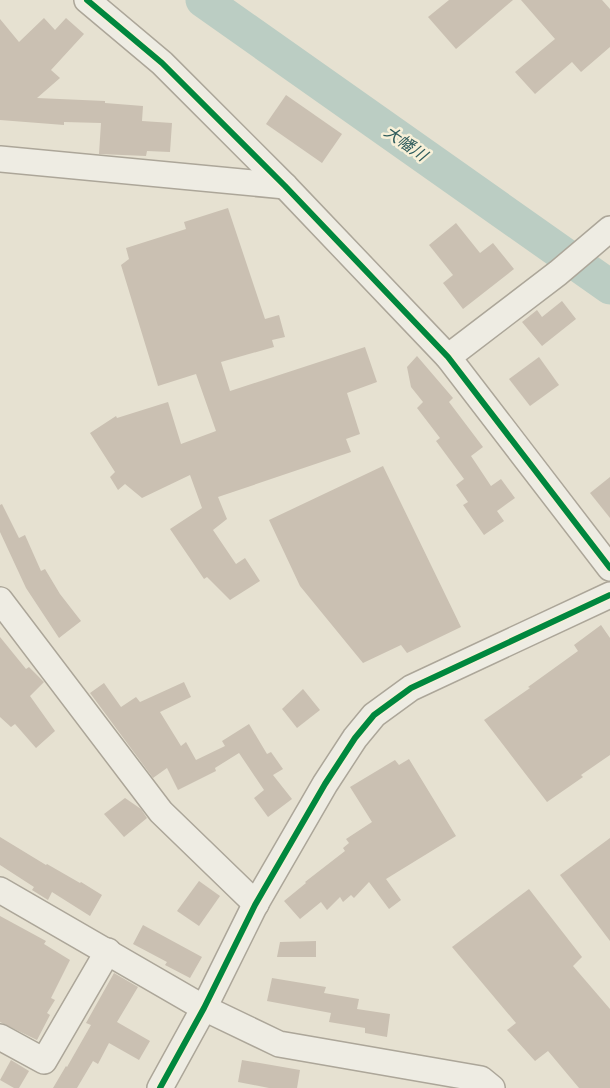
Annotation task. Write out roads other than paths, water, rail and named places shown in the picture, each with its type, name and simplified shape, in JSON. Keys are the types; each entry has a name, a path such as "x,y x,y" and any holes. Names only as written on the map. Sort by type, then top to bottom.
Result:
{"street":[{"path":"87,0 162,63 285,186 448,357 610,568"},
{"path":"0,159 285,186"},
{"path":"448,357 558,273 604,234"},
{"path":"160,1088 204,1008 256,904 325,784 374,715 411,688 610,595"},
{"path":"0,600 8,629 161,812 256,904"},
{"path":"0,890 204,1008 279,1044 417,1078 481,1079 492,1088"},
{"path":"0,1037 44,1061 108,951"}],"waterway":[{"name":"大幡川","path":"203,0 610,287"}]}
